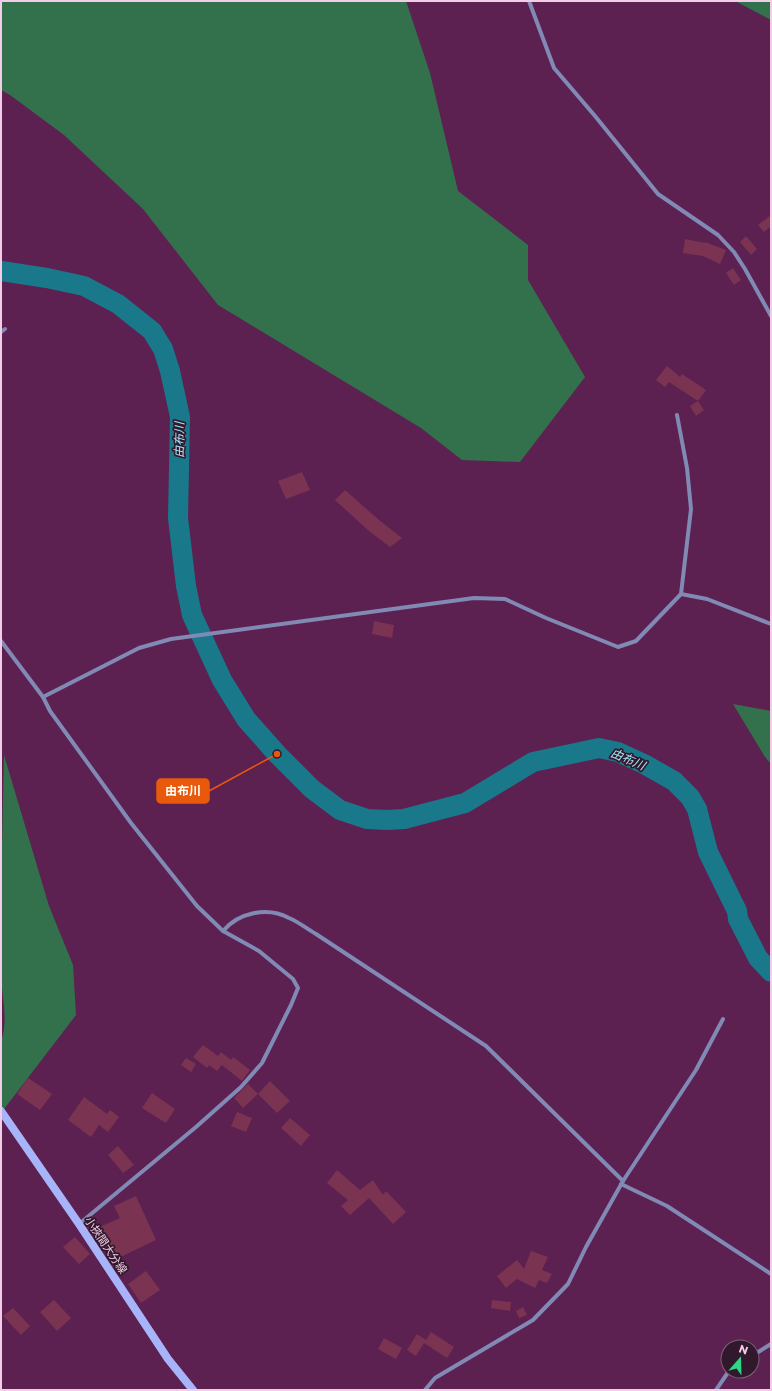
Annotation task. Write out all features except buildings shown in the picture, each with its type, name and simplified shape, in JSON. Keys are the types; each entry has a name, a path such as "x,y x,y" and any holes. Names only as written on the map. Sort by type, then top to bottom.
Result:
{"main road":[{"name":"小挾間大分線","path":"1,1111 79,1224 168,1358 193,1390"}],"street":[{"path":"529,1 554,68 658,194 718,235 734,252 746,269 771,316"},
{"path":"43,697 140,648 171,639 474,598 505,599 546,618 618,647 636,641 682,594 691,509 687,468 677,415"},
{"path":"682,594 708,599 771,624"},
{"path":"1,641 43,697 50,711 131,823 198,906 223,931 259,951 293,979 298,988 262,1063 241,1087 196,1127 79,1224"},
{"path":"223,931 227,926 249,913 270,912 288,917 316,934 397,989 486,1046 622,1183 667,1206 771,1274"},
{"path":"425,1390 435,1378 533,1320 568,1284 586,1247 622,1183 696,1070 723,1018"},
{"path":"760,1351 771,1344"},
{"path":"716,1390 724,1379"}],"green space":[{"path":"1,1 406,1 430,73 458,191 528,245 528,280 585,377 520,462 462,460 421,428 218,305 143,209 64,135 1,90"},
{"path":"735,1 771,1 771,20"},
{"path":"733,704 771,711 771,764 765,757"},
{"path":"4,755 49,906 73,965 76,1015 1,1113 1,1041 5,1016 1,980"}],"waterway":[{"name":"由布川","path":"1,271 47,278 84,286 118,304 152,331 163,349 170,371 180,417 178,518 186,586 192,615 222,680 246,719 277,754 312,789 340,810 367,819 404,819 465,803 533,762 599,748 618,752 644,764 674,781 690,797 697,809 708,852 737,911 738,919 758,958 771,972"}],"place":[{"name":"由布川","path":"277,754"}]}
